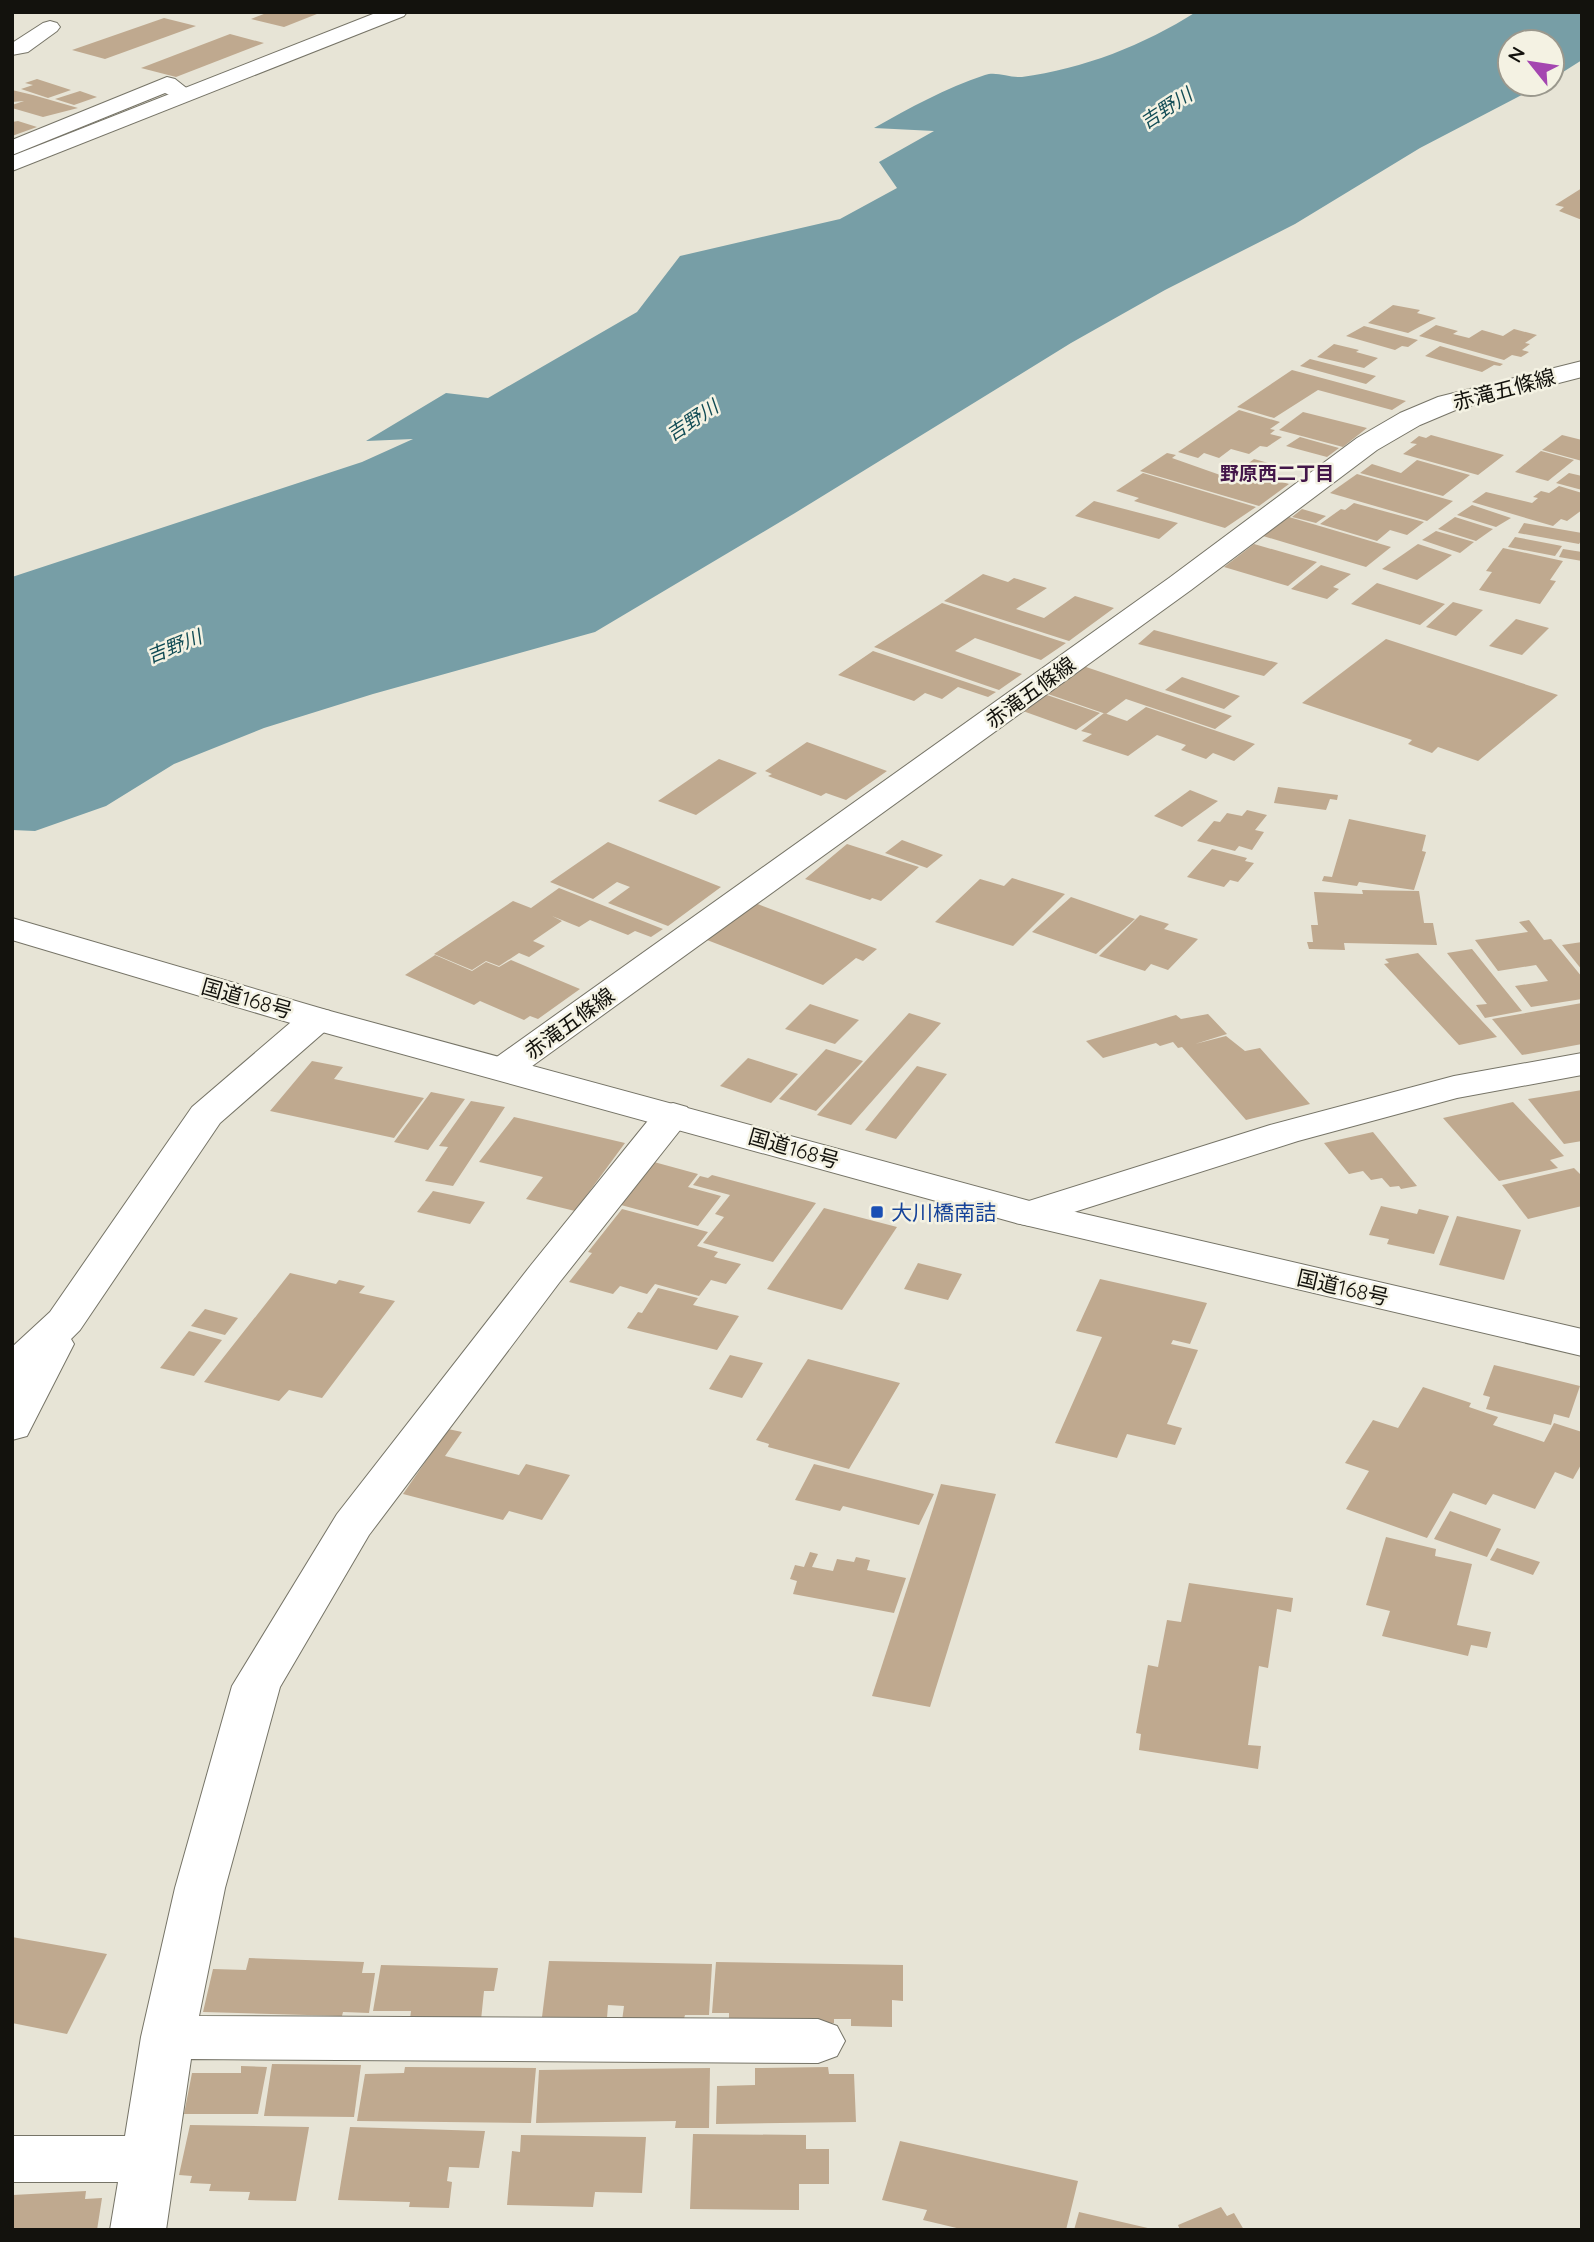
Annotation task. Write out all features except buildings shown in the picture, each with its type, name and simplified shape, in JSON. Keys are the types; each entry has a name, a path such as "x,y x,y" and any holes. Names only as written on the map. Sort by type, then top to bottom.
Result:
{"main road":[{"path":"12,164 183,94 397,12"},
{"path":"12,49 20,47 50,27"},
{"path":"12,148 167,84 183,94"},
{"name":"赤滝五條線","path":"504,1069 1180,584 1367,444 1410,419 1448,403 1582,369"},
{"name":"国道168号","path":"12,929 303,1014 1030,1214 1582,1343"},
{"path":"12,1426 65,1321 206,1115 303,1014"},
{"path":"1030,1214 1284,1133 1454,1087 1582,1064"},
{"path":"138,2230 168,2037 200,1888 256,1686 353,1525 545,1274 673,1115"},
{"path":"12,1371 65,1321"},
{"path":"168,2037 818,2041"},
{"path":"12,2159 150,2159"}],"water":[{"name":"吉野川","path":"1196,12 1582,12 1582,60 1566,70 1566,28 1496,28 1496,98 1516,98 1420,148 1295,224 1165,290 1071,343 595,632 373,694 264,728 174,764 106,806 35,831 12,830 12,577 362,462 413,439 366,441 446,393 488,398 637,312 680,256 840,219 897,188 879,162 934,131 874,128 901,113 942,92 985,75 1022,77 1068,68 1112,54"}],"place":[{"name":"大川橋南詰","path":"877,1212"}],"district":[{"name":"野原西二丁目","path":"1277,473"}]}
